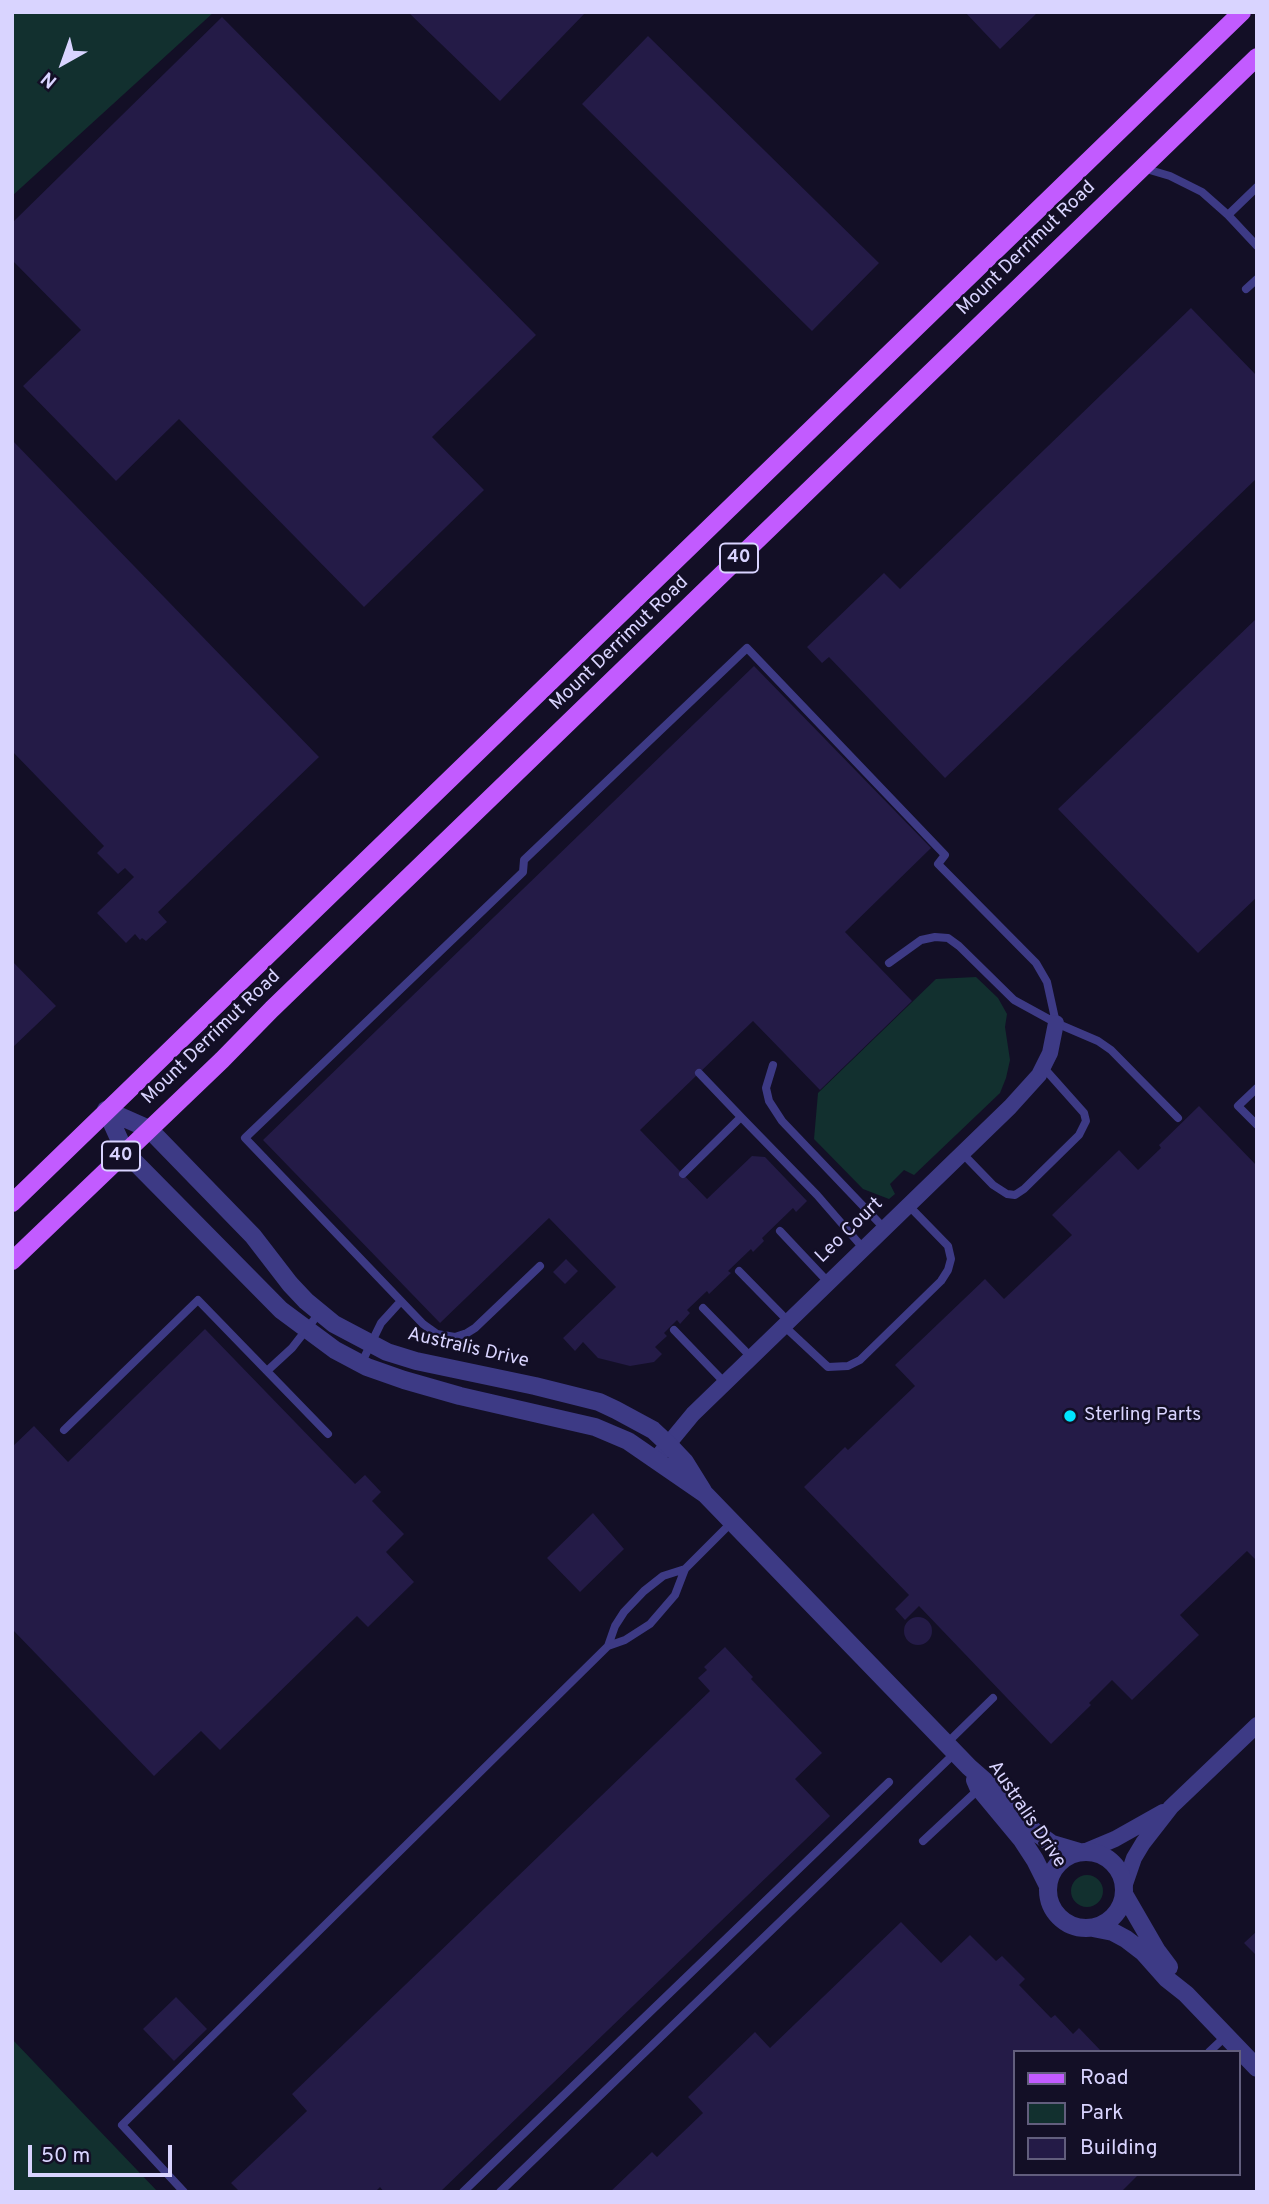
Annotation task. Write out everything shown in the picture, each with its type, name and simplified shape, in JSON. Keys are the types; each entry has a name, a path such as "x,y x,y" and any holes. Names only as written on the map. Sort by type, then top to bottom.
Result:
{"main road":[{"name":"Mount Derrimut Road","path":"12,1203 1242,12"},
{"name":"Mount Derrimut Road","path":"12,1261 1257,57"}],"street":[{"name":"Leo Court","path":"655,1460 693,1414 1010,1107 1039,1075 1050,1053 1056,1023"},
{"path":"106,1110 149,1129"},
{"name":"Australis Drive","path":"106,1110 125,1152 281,1310 335,1350 361,1364 404,1380 460,1396 595,1426 628,1441 705,1494 969,1767 1022,1840 1048,1886"},
{"name":"Australis Drive","path":"149,1129 253,1236 290,1284 334,1324 387,1352 415,1361 600,1402 636,1419 668,1444 685,1462 705,1494"},
{"path":"1093,1928 1114,1916 1122,1902 1134,1858 1171,1807 1257,1725"},
{"name":"Australis Drive","path":"984,1785 1023,1823 1052,1844 1081,1852"},
{"path":"1171,1807 1115,1839 1060,1861 1052,1872 1048,1886 1049,1898 1060,1918 1070,1924 1113,1932 1126,1939 1186,1994 1240,2050"},
{"path":"1081,1852 1092,1852 1108,1858 1119,1871 1124,1890 1157,1951 1186,1994"},
{"path":"1241,2051 1257,2068"}],"lane":[{"path":"1142,168 1170,176 1202,192 1257,246"},
{"path":"1228,215 1257,187"},
{"path":"1246,289 1257,279"},
{"path":"540,1266 475,1328 455,1337 446,1337 430,1330 245,1138 523,872 524,860 747,648 945,855 938,864 1036,962 1047,982 1056,1023"},
{"path":"889,963 921,940 935,937 948,939 1014,1000 1111,1050 1178,1118"},
{"path":"773,1065 766,1088 769,1101 782,1121 884,1228"},
{"path":"962,1153 993,1185 1007,1194 1015,1195 1079,1135 1086,1121 1084,1112 1043,1067"},
{"path":"699,1073 817,1195 863,1248"},
{"path":"1257,1088 1238,1106 1257,1125"},
{"path":"683,1174 741,1117"},
{"path":"739,1272 820,1361 828,1367 848,1366 860,1360 941,1281 948,1270 951,1259 947,1246 908,1205"},
{"path":"779,1231 828,1282"},
{"path":"64,1430 198,1300 328,1434"},
{"path":"361,1364 380,1323 401,1301"},
{"path":"703,1308 751,1357"},
{"path":"267,1371 292,1348 320,1312"},
{"path":"674,1330 725,1383"},
{"path":"184,2192 122,2125 608,1646 625,1640 650,1624 675,1595 685,1569 732,1522"},
{"path":"608,1646 615,1626 624,1612 644,1591 663,1576 685,1569"},
{"path":"500,2192 951,1749 993,1698"},
{"path":"463,2192 889,1782"},
{"path":"923,1842 984,1785"},
{"path":"1211,2050 1226,2036"}],"green space":[{"path":"12,12 214,12 12,196"},
{"path":"976,977 998,998 1007,1014 1005,1027 1010,1060 1000,1093 914,1175 904,1170 890,1184 895,1194 889,1199 863,1189 814,1139 818,1093 936,979"},
{"path":"1087,1875 1099,1879 1103,1891 1099,1903 1087,1907 1075,1903 1071,1891 1075,1879"},
{"path":"12,2039 158,2192 12,2192"}],"building":[{"path":"408,12 586,12 500,101"},
{"path":"965,12 1038,12 1000,49"},
{"path":"222,17 536,335 432,437 484,490 364,607 179,419 116,481 23,386 81,330 12,260 12,223"},
{"path":"648,36 879,263 812,331 582,104"},
{"path":"1191,308 1257,376 1257,478 945,778 829,657 822,663 807,647 884,573 900,589"},
{"path":"12,440 319,757 158,912 167,922 146,941 142,938 140,940 135,934 126,943 97,913 134,877 125,868 118,874 97,853 104,846 12,751"},
{"path":"1257,618 1257,897 1198,953 1058,809"},
{"path":"754,666 931,848 845,932 912,1001 820,1090 753,1021 640,1130 707,1199 752,1156 765,1157 807,1201 796,1212 793,1208 762,1238 764,1241 753,1252 751,1249 709,1294 707,1291 687,1310 690,1313 680,1324 677,1320 664,1333 667,1336 655,1347 662,1354 654,1362 630,1366 598,1358 583,1342 575,1351 563,1338 616,1287 549,1218 440,1323 263,1140"},
{"path":"12,961 56,1006 12,1048"},
{"name":"Sterling Parts","path":"1199,1106 1257,1166 1257,1561 1247,1551 1180,1615 1199,1635 1132,1700 1112,1680 1051,1744 919,1606 905,1620 895,1609 909,1595 804,1487 845,1447 848,1450 915,1386 895,1365 985,1279 1004,1299 1072,1235 1052,1215 1119,1150 1138,1170"},
{"path":"566,1259 578,1271 565,1284 553,1272"},
{"path":"205,1329 355,1484 365,1475 381,1492 372,1501 404,1534 386,1552 414,1582 368,1627 357,1616 220,1750 201,1731 154,1776 12,1629 12,1447 34,1426 68,1462"},
{"path":"593,1513 624,1549 580,1592 547,1558"},
{"path":"918,1617 928,1621 932,1631 928,1641 918,1645 908,1641 904,1631 908,1621"},
{"path":"725,1647 753,1677 751,1679 822,1753 795,1779 830,1816 440,2192 384,2192 380,2187 375,2192 240,2192 231,2183 307,2111 292,2094 710,1691 698,1678 707,1670 704,1667"},
{"path":"901,1922 941,1963 970,1935 996,1961 1002,1956 1025,1979 1019,1985 1051,2018 1055,2015 1073,2034 1079,2028 1100,2050 1014,2050 1014,2176 1137,2176 1121,2192 610,2192 652,2152 657,2157 703,2113 688,2097 755,2032 770,2048"},
{"path":"1257,1931 1257,1956 1244,1943"},
{"path":"176,1997 207,2029 174,2061 143,2029"}],"place":[{"name":"Sterling Parts","path":"1070,1416"}]}
